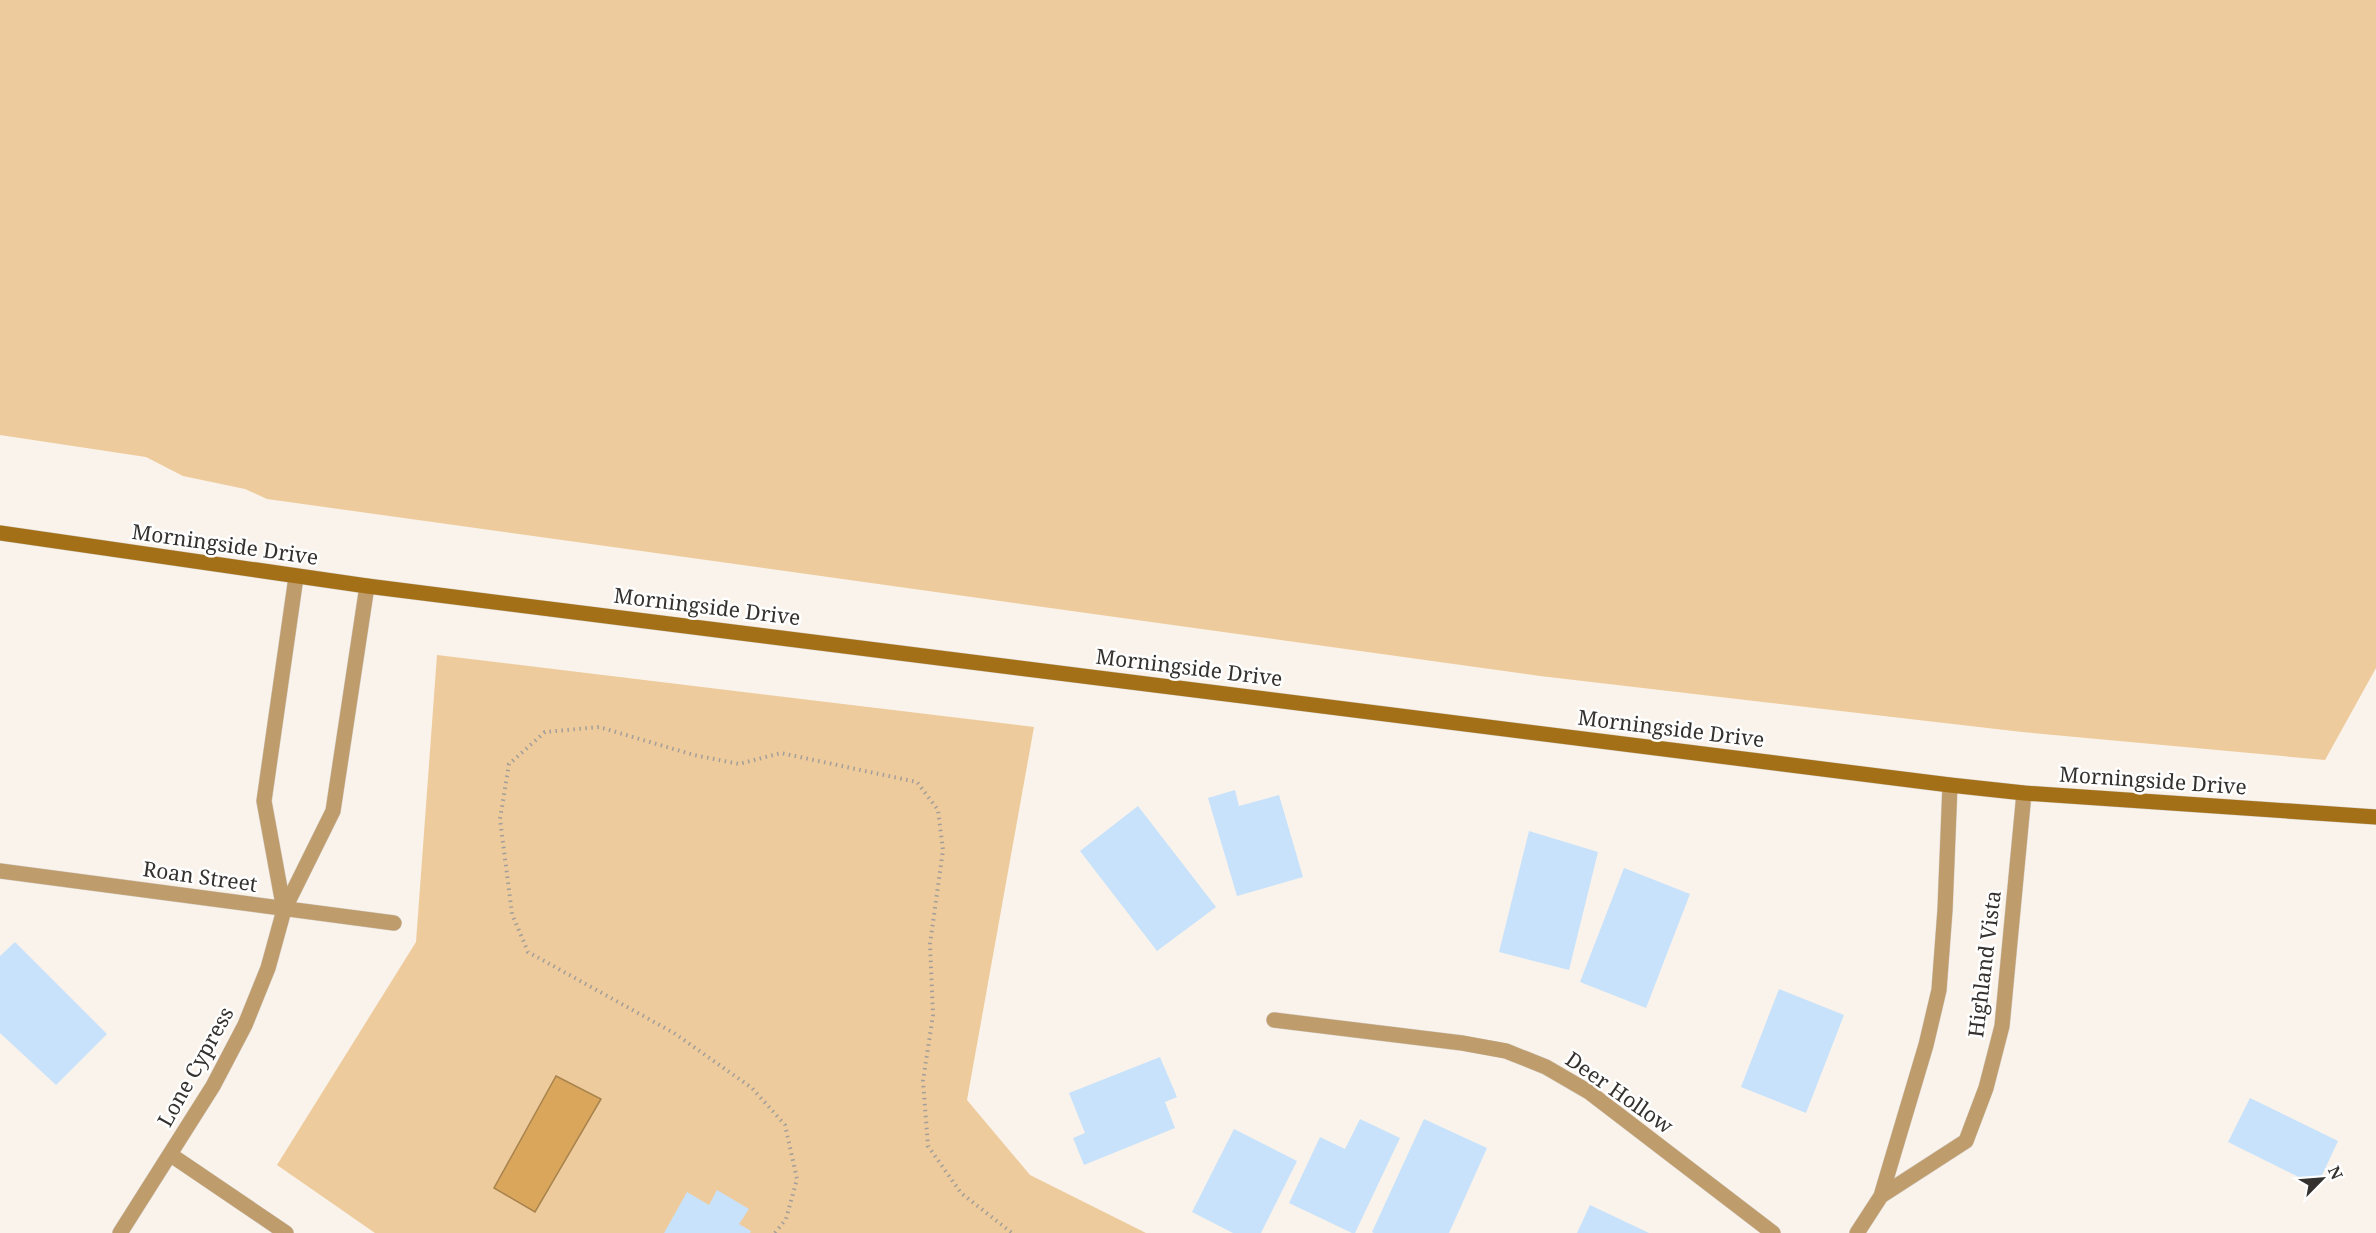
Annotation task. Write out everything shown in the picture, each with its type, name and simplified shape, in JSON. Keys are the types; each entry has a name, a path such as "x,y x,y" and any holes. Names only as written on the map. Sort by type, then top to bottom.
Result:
{"street":[{"name":"Morningside Drive","path":"0,533 296,577 1950,785 2024,793 2376,817"},
{"name":"Lone Cypress","path":"284,910 264,801 296,577"},
{"name":"Lone Cypress","path":"120,1233 171,1155 245,1025 268,968 284,910 333,811 367,586"},
{"name":"Highland Vista","path":"1857,1233 1881,1196 1926,1045 1939,990 1946,910 1950,785"},
{"name":"Highland Vista","path":"1881,1196 1966,1141 1986,1088 2002,1026 2024,793"},
{"name":"Roan Street","path":"0,871 284,910 394,922"},
{"name":"Deer Hollow","path":"1274,1020 1506,1050 1546,1067 1589,1092 1773,1233"},
{"path":"171,1155 286,1233"}],"path":[{"path":"775,1233 786,1219 797,1179 785,1125 752,1088 674,1033 528,952 513,914 500,819 508,764 545,732 599,727 694,755 739,764 781,753 917,782 938,810 943,850 930,944 933,1014 923,1081 928,1146 961,1193 1012,1233"}],"shaded area":[{"path":"0,0 2376,0 2376,668 2325,760 2022,732 1540,676 267,499 245,489 183,476 146,457 0,435"},
{"path":"437,655 1034,727 967,1100 1030,1175 1146,1233 375,1233 277,1165 416,942"},
{"path":"556,1076 601,1099 535,1212 494,1188"}],"building":[{"path":"1235,790 1239,806 1279,795 1303,877 1237,896 1208,798"},
{"path":"1138,806 1216,907 1157,951 1080,851"},
{"path":"1529,831 1598,852 1569,970 1499,952"},
{"path":"1624,868 1690,894 1646,1008 1580,982"},
{"path":"15,942 107,1034 56,1085 0,1033 0,956"},
{"path":"1779,989 1844,1015 1806,1113 1741,1087"},
{"path":"1160,1057 1177,1097 1165,1102 1175,1128 1084,1165 1073,1138 1085,1133 1069,1093"},
{"path":"2250,1098 2338,1141 2317,1186 2228,1142"},
{"path":"1360,1119 1400,1138 1355,1233 1352,1233 1289,1203 1320,1137 1345,1149"},
{"path":"1424,1119 1487,1148 1449,1233 1374,1233 1372,1232"},
{"path":"1234,1129 1297,1161 1261,1233 1233,1233 1192,1212"},
{"path":"717,1190 749,1209 739,1224 751,1231 750,1233 664,1233 687,1192 709,1205"},
{"path":"1590,1205 1649,1233 1577,1233"}]}
